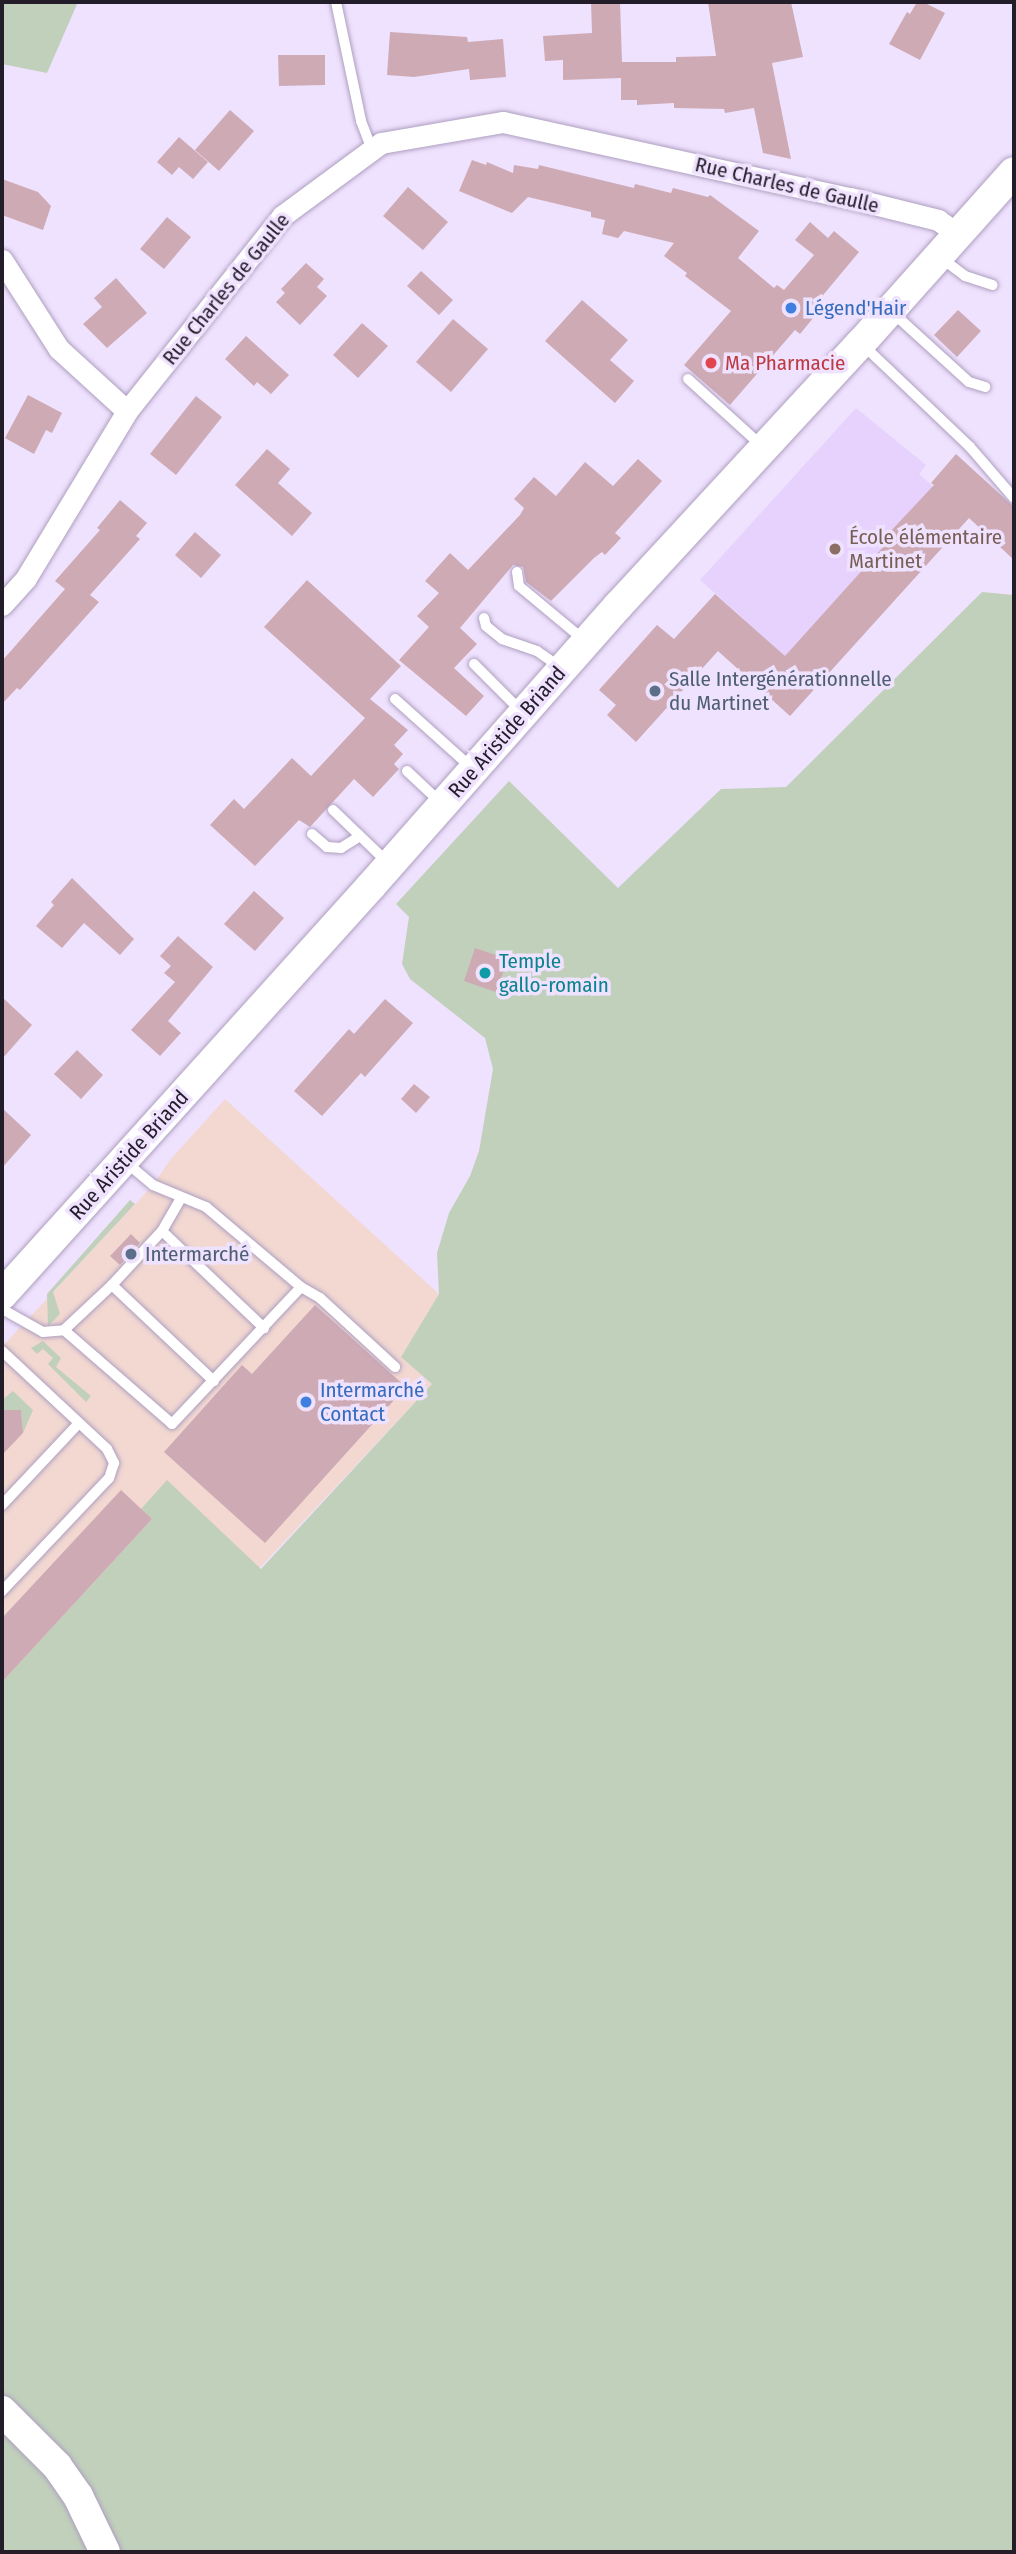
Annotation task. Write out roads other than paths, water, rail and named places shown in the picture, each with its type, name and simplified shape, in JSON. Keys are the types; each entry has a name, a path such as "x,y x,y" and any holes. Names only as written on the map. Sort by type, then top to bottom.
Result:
{"street":[{"name":"Rue Charles de Gaulle","path":"2,605 26,578 127,411 282,216 381,143 503,122 938,220 948,246"},
{"name":"Rue Aristide Briand","path":"2,1295 390,865 586,642 862,343 1014,172"},
{"path":"2,260 59,349 127,411"},
{"path":"2,2410 57,2466 78,2496 105,2552"}],"lane":[{"path":"336,2 360,121 372,150"},
{"path":"948,246 965,276 993,285"},
{"path":"890,310 969,382 985,387"},
{"path":"862,343 970,447 1014,498"},
{"path":"688,379 764,448"},
{"path":"517,572 519,586 586,642"},
{"path":"484,618 486,626 502,639 537,651 563,668"},
{"path":"474,664 523,713"},
{"path":"395,699 474,770"},
{"path":"407,771 443,805"},
{"path":"333,810 390,865"},
{"path":"312,834 327,847 341,848 360,836"},
{"path":"124,1160 153,1185 206,1207 301,1287 320,1298 396,1367"},
{"path":"2,1309 43,1332 64,1330 112,1285 162,1231 181,1198"},
{"path":"162,1231 264,1328"},
{"path":"112,1285 214,1381"},
{"path":"64,1330 172,1424 301,1287"},
{"path":"2,1351 107,1449 114,1463 109,1478 2,1591"},
{"path":"2,1505 79,1423"}],"place":[{"name":"Légend'Hair","path":"791,308"},
{"name":"Ma Pharmacie","path":"711,363"},
{"name":"École élémentaire Martinet","path":"835,549"},
{"name":"Salle Intergénérationnelle du Martinet","path":"655,691"},
{"name":"Temple gallo-romain","path":"485,973"},
{"name":"Intermarché","path":"131,1254"},
{"name":"Intermarché Contact","path":"306,1402"}]}
